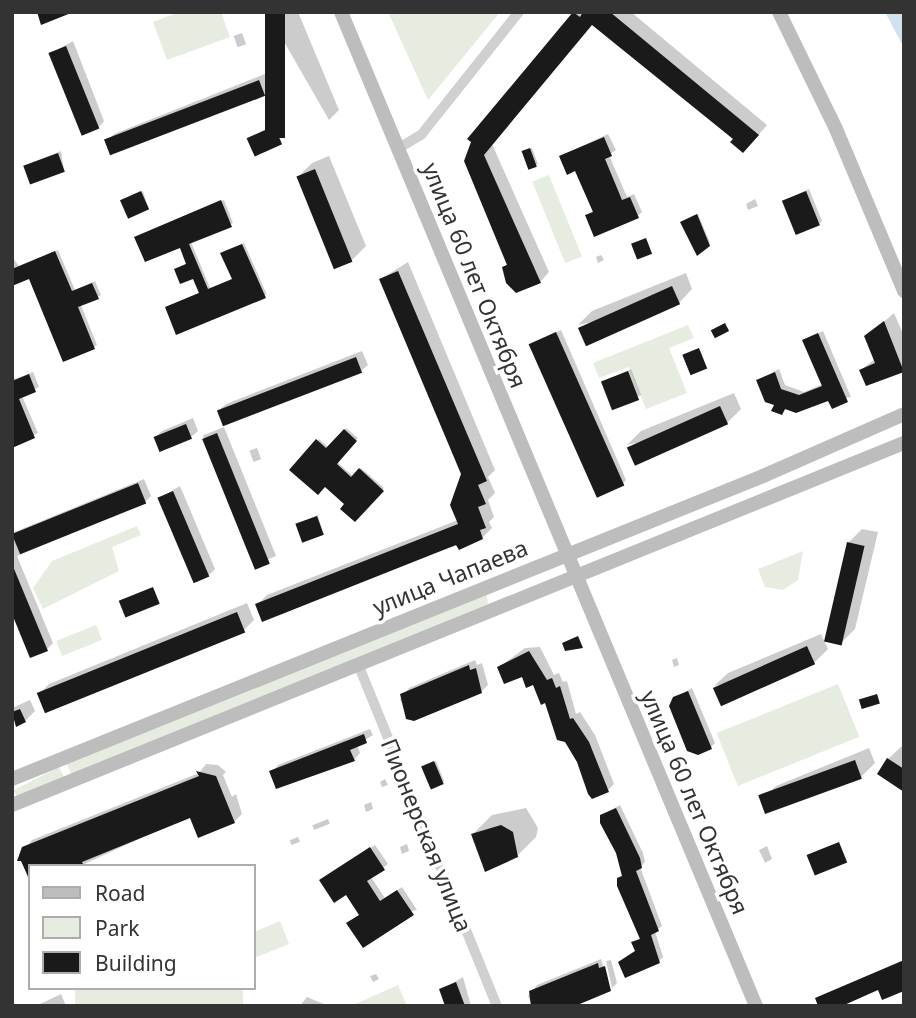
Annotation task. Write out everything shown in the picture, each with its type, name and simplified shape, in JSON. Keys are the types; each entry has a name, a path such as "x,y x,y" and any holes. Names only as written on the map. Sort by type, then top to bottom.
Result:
{"main road":[{"name":"улица 60 лет Октября","path":"341,12 756,1006"},
{"path":"779,12 831,119 904,291"},
{"name":"улица Чапаева","path":"12,779 763,476 904,414"},
{"name":"улица Чапаева","path":"12,805 904,443"},
{"path":"763,476 771,497"},
{"path":"484,588 499,595 500,604 493,611"}],"street":[{"path":"399,148 421,135 519,12"},
{"name":"Пионерская улица","path":"358,664 496,1006"}],"green space":[{"path":"179,12 221,12 230,37 167,60 153,22"},
{"path":"388,12 500,12 428,100"},
{"path":"549,175 582,257 565,263 532,182"},
{"path":"688,325 694,338 669,348 687,393 646,409 629,367 599,378 593,363"},
{"path":"137,526 141,535 112,547 119,571 43,609 33,588 52,561"},
{"path":"803,551 798,580 783,590 765,587 758,569"},
{"path":"487,595 488,604 71,774 67,764"},
{"path":"96,625 102,640 62,656 56,641"},
{"path":"838,684 859,737 738,786 717,733"},
{"path":"59,767 64,777 19,800 14,790"},
{"path":"280,921 289,944 256,957 256,931"},
{"path":"398,985 407,1006 351,1006"},
{"path":"75,990 243,990 243,1006 75,1006"}],"water":[{"path":"885,12 904,12 904,48"}],"building":[{"path":"37,12 71,12 71,13 41,25"},
{"path":"265,12 285,12 285,138 265,138"},
{"path":"573,12 580,17 583,12 610,12 759,135 743,153 730,142 733,139 592,25 484,155 541,283 516,293 506,283 502,267 507,265 464,161 471,142 467,139"},
{"path":"66,46 99,129 82,136 48,53"},
{"path":"259,80 265,96 110,155 104,139"},
{"path":"274,126 282,144 255,156 247,138"},
{"path":"604,137 612,156 605,159 622,200 630,197 639,218 594,237 585,215 593,212 575,171 567,175 559,156"},
{"path":"530,148 537,167 528,170 522,151"},
{"path":"58,153 65,172 30,184 23,166"},
{"path":"315,169 352,262 334,269 296,176"},
{"path":"141,191 149,209 128,219 120,200"},
{"path":"806,191 820,225 796,235 782,201"},
{"path":"221,200 232,227 189,244 208,289 232,279 220,253 242,244 266,298 176,335 165,307 199,293 193,279 180,284 174,269 186,264 180,248 145,262 134,237"},
{"path":"697,214 710,246 697,256 680,222"},
{"path":"646,238 652,254 637,260 631,244"},
{"path":"55,251 72,291 92,283 99,299 78,307 95,349 63,362 29,279 12,286 12,269"},
{"path":"398,271 487,481 478,485 486,504 478,507 486,528 480,530 483,539 459,550 456,545 262,622 255,604 458,524 450,505 461,474 379,279"},
{"path":"672,286 680,304 586,346 578,328"},
{"path":"884,321 904,372 866,386 859,370 875,363 864,336"},
{"path":"725,323 729,331 715,338 711,330"},
{"path":"556,332 624,485 597,498 529,344"},
{"path":"818,333 848,402 832,409 828,401 796,413 785,409 782,415 771,411 774,405 765,402 756,380 775,372 781,389 799,395 822,386 802,340"},
{"path":"699,348 707,368 691,375 682,355"},
{"path":"356,357 362,373 223,426 217,410"},
{"path":"628,371 639,400 612,410 601,381"},
{"path":"29,374 36,392 19,399 35,438 12,448 12,381"},
{"path":"720,406 728,424 635,466 627,447"},
{"path":"186,424 192,439 160,452 154,437"},
{"path":"344,429 357,441 337,464 351,477 359,468 384,491 355,522 340,509 344,504 325,487 318,495 289,470 316,439 326,448"},
{"path":"217,433 270,564 255,570 202,439"},
{"path":"138,483 146,503 20,554 12,534"},
{"path":"173,491 209,577 194,583 157,498"},
{"path":"317,516 324,535 302,543 295,524"},
{"path":"847,542 865,546 842,645 824,641"},
{"path":"12,564 48,651 30,658 12,614"},
{"path":"153,587 160,604 125,618 119,601"},
{"path":"237,612 245,632 45,713 37,693"},
{"path":"578,636 583,648 565,651 562,643"},
{"path":"807,646 815,664 721,706 713,688"},
{"path":"529,651 547,680 552,678 556,688 560,686 570,719 573,718 589,742 609,792 592,799 588,794 577,762 565,742 557,740 545,703 541,705 533,685 526,688 522,677 504,684 497,667"},
{"path":"469,665 470,670 476,668 482,693 414,721 406,719 400,694"},
{"path":"688,691 712,749 698,755 687,751 669,706 673,697"},
{"path":"877,694 880,704 862,709 859,700"},
{"path":"20,709 26,722 16,727 12,712"},
{"path":"364,734 367,743 350,750 355,761 276,789 269,771"},
{"path":"887,758 904,769 904,792 877,774"},
{"path":"855,760 862,779 765,814 758,795"},
{"path":"434,761 444,784 431,789 421,766"},
{"path":"196,771 216,776 235,823 198,838 190,818 82,862 83,864 28,864 28,877 21,861 17,861 22,847 199,776"},
{"path":"616,808 640,858 642,868 636,871 659,931 651,935 660,963 625,978 618,962 635,951 631,942 640,939 617,886 617,878 622,876 616,853 600,823 600,815"},
{"path":"501,825 513,832 518,857 485,872 471,834"},
{"path":"839,842 847,862 815,876 807,855"},
{"path":"370,847 385,870 367,881 380,901 397,890 414,915 363,948 346,923 359,915 346,895 334,903 319,880"},
{"path":"904,960 904,991 882,1000 878,990 842,1006 818,1006 815,998"},
{"path":"598,963 599,968 605,966 611,991 575,1006 531,1006 529,991"},
{"path":"456,982 465,1006 445,1006 439,989"}]}
